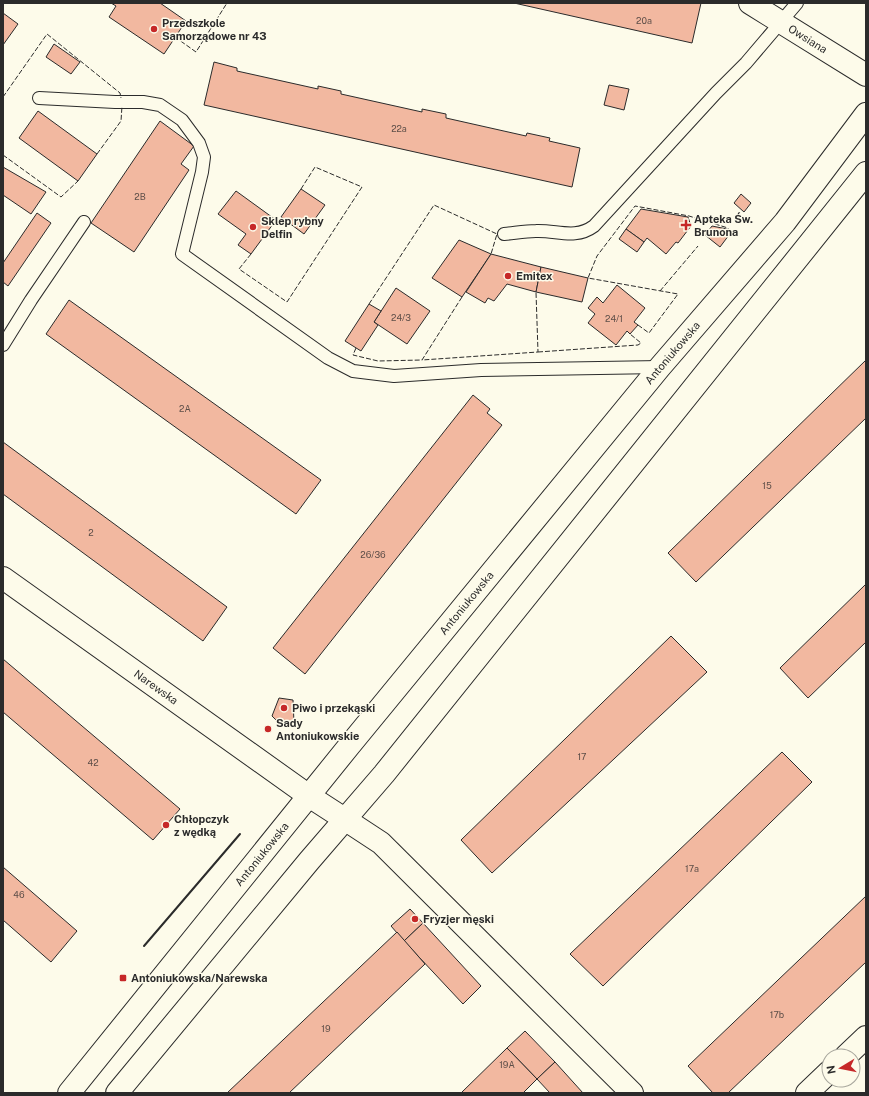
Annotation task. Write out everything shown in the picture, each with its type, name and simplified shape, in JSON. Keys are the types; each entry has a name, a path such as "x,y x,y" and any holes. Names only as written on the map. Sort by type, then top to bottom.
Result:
{"main road":[{"name":"Owsiana","path":"750,3 866,75"},
{"name":"Antoniukowska","path":"68,1093 660,367 785,222 866,114"},
{"path":"117,1093 309,861 346,820 866,173"},
{"name":"Narewska","path":"3,578 309,796 382,843 632,1093"},
{"path":"854,1048 866,1037"},
{"path":"807,1093 821,1080"}],"lane":[{"path":"504,234 537,231 567,235 588,231 782,22 797,3"},
{"path":"39,98 144,102 160,105 182,120 199,143 204,157 202,172 182,254 328,358 353,372 394,376 481,370 660,367"},
{"path":"3,345 31,300 84,222"}],"building":[{"name":"Przedszkole Samorządowe nr 43","path":"111,3 160,3 186,21 164,54 109,17 116,6"},
{"path":"514,3 701,3 692,43"},
{"path":"3,13 18,24 3,45"},
{"path":"54,44 80,62 71,74 46,57"},
{"path":"214,62 237,68 237,71 318,89 318,86 341,91 341,94 422,112 422,109 446,114 446,118 526,136 527,133 550,138 549,141 580,148 572,187 204,105"},
{"path":"609,85 629,89 624,110 604,105"},
{"path":"38,111 97,154 78,181 19,138"},
{"path":"160,121 194,146 181,164 189,170 134,252 91,223"},
{"path":"3,167 46,192 31,214 3,195"},
{"path":"301,189 325,205 304,234 281,217"},
{"name":"Sklep rybny Delfin","path":"236,191 276,220 251,254 238,245 246,234 218,214"},
{"path":"741,194 751,203 744,212 734,203"},
{"path":"641,209 688,217 691,226 678,243 676,242 666,254 647,238 644,242 626,229"},
{"path":"37,213 51,223 8,286 3,282 3,263"},
{"path":"712,226 727,229 729,235 720,247 705,235"},
{"path":"626,229 644,242 637,252 619,239"},
{"path":"459,240 491,254 462,297 432,278"},
{"name":"Emitex","path":"491,254 541,267 536,292 507,284 494,301 488,298 485,303 466,292"},
{"path":"541,267 588,278 582,302 536,292"},
{"path":"617,285 645,308 634,322 638,325 630,334 627,331 616,345 588,323 595,314 588,308 597,297 603,303"},
{"path":"396,288 430,311 407,344 374,322"},
{"path":"69,300 321,480 296,514 46,334"},
{"path":"369,304 381,311 374,322 378,325 361,351 345,341"},
{"path":"866,360 866,418 696,582 668,553"},
{"path":"473,395 490,409 487,413 502,425 305,674 273,648"},
{"path":"3,442 227,607 203,641 3,494"},
{"path":"866,584 866,642 808,698 780,668"},
{"path":"671,636 707,672 492,873 461,840"},
{"path":"3,659 180,809 153,840 3,712"},
{"name":"Piwo i przekąski","path":"279,698 293,700 294,723 281,725 272,716"},
{"path":"782,752 812,782 603,986 570,954"},
{"path":"3,867 77,931 51,962 3,920"},
{"path":"866,896 866,962 728,1093 713,1093 688,1066"},
{"path":"410,909 423,923 404,941 391,926"},
{"path":"423,923 481,986 463,1004 404,941"},
{"path":"397,932 425,964 289,1093 227,1093"},
{"path":"525,1031 555,1062 537,1079 507,1048"},
{"path":"507,1048 537,1079 523,1093 461,1093"},
{"path":"555,1062 583,1093 550,1093 537,1079"}],"fence":[{"path":"175,37 196,52 227,3"},
{"path":"3,97 47,34 120,93 121,98"},
{"path":"97,154 121,121 122,106"},
{"path":"3,155 61,197 78,181"},
{"path":"251,254 239,269 287,302 362,187 315,167 301,189"},
{"path":"369,304 434,205 497,234 491,254"},
{"path":"638,325 649,333 678,294 588,278 597,256 635,206 689,216 728,228 729,233"},
{"path":"660,291 698,246"},
{"path":"462,297 422,360 538,352 536,292"},
{"path":"538,352 638,345 641,343 630,334"},
{"path":"356,348 353,355 378,361 422,360"}],"wall":[{"path":"144,946 240,834"}],"place":[{"name":"Przedszkole Samorządowe nr 43","path":"154,29"},
{"name":"Apteka Św. Brunona","path":"686,225"},
{"name":"Sklep rybny Delfin","path":"253,227"},
{"name":"Emitex","path":"508,276"},
{"name":"Piwo i przekąski","path":"284,708"},
{"name":"Sady Antoniukowskie","path":"268,729"},
{"name":"Chłopczyk z wędką","path":"166,825"},
{"name":"Fryzjer męski","path":"415,919"},
{"name":"Antoniukowska/Narewska","path":"123,978"}]}
